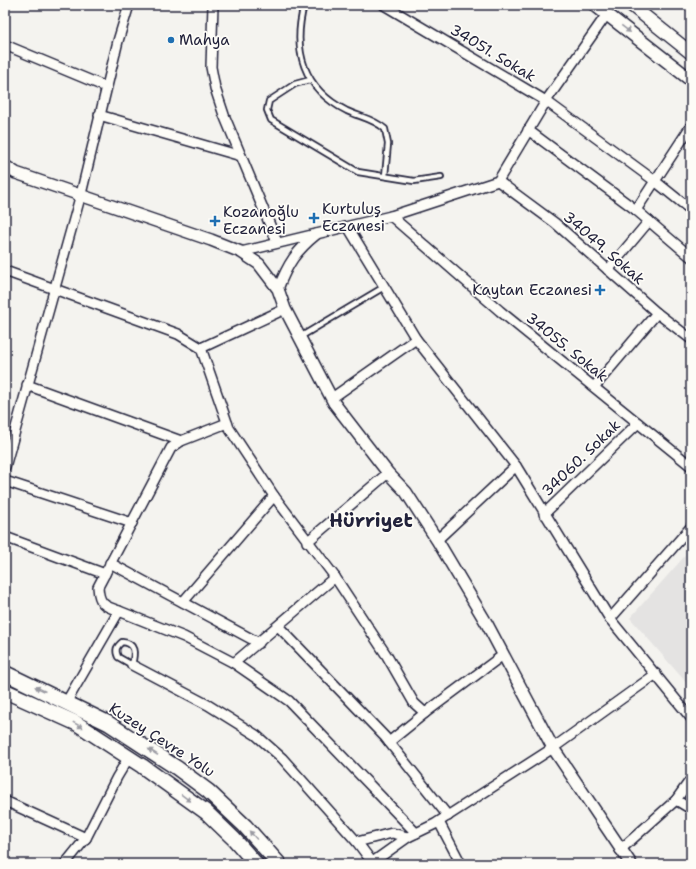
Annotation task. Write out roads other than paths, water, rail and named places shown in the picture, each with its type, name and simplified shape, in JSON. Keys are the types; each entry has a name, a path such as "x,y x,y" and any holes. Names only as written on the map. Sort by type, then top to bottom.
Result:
{"main road":[{"path":"595,5 691,80"},
{"path":"631,5 691,53"},
{"name":"Kuzey Çevre Yolu","path":"5,673 67,701 108,723 208,791 245,826 279,864"},
{"path":"5,691 76,723 129,757 206,812 234,839 256,864"}],"street":[{"path":"5,467 81,194 106,87 129,5"},
{"path":"213,5 211,67 215,88 224,115 277,242"},
{"name":"34051. Sokak","path":"384,5 546,101 655,181 691,210"},
{"path":"241,252 277,242 391,216 498,181 546,101 607,14"},
{"path":"5,45 106,87"},
{"path":"99,115 241,156"},
{"path":"636,210 691,126"},
{"path":"528,130 636,210 691,258"},
{"path":"5,166 16,172 211,240 241,252 258,264 278,288 285,309 332,398 388,473 406,492 437,540 487,624 553,748 620,850 631,864"},
{"name":"34049. Sokak","path":"498,181 555,223 657,313 691,339"},
{"name":"34055. Sokak","path":"391,216 500,311 691,466"},
{"path":"608,270 649,221"},
{"path":"348,227 416,339 516,466 544,514 610,619 691,718"},
{"path":"278,288 285,270 300,248 319,232"},
{"path":"5,271 178,334 201,348 227,423 274,496 335,577 387,656 414,703 424,713"},
{"path":"201,348 285,309"},
{"path":"594,388 657,313"},
{"path":"332,398 416,339"},
{"path":"27,385 181,441"},
{"path":"227,423 181,441 171,448 98,587 98,598 105,606 184,637 234,663 289,701 412,835"},
{"name":"34060. Sokak","path":"544,514 638,423"},
{"path":"437,540 516,466"},
{"path":"308,542 388,473"},
{"path":"5,481 132,523"},
{"path":"183,602 274,496"},
{"path":"610,619 691,527"},
{"path":"5,537 105,574"},
{"path":"110,563 259,643"},
{"path":"234,663 279,627 335,577"},
{"path":"67,701 119,611"},
{"path":"279,627 389,742 448,816"},
{"path":"389,742 424,713 503,654"},
{"path":"132,665 208,705 256,735 282,758 357,842 371,863 412,835 439,822 553,748 656,674"},
{"path":"65,864 86,838 117,777 129,757"},
{"path":"620,850 676,800 691,779"},
{"path":"676,800 691,809"},
{"path":"5,801 86,838"},
{"path":"439,822 461,864"},
{"path":"357,842 392,833 412,835"}],"lane":[{"path":"304,5 300,18 298,43 302,62 310,80 327,99 347,111 376,121 385,129 388,144 385,176"},
{"path":"310,80 295,84 269,101 267,110 271,120 358,172 414,181 441,177"},
{"path":"300,337 384,287"},
{"path":"122,642 128,643 132,646 135,653 132,665 118,657 116,652 117,646 122,642"}],"place":[{"name":"Mahya","path":"171,40"},
{"name":"Kurtuluş Eczanesi","path":"314,218"},
{"name":"Kozanoğlu Eczanesi","path":"215,221"},
{"name":"Kaytan Eczanesi","path":"600,290"}],"district":[{"name":"Hürriyet","path":"371,520"}]}
